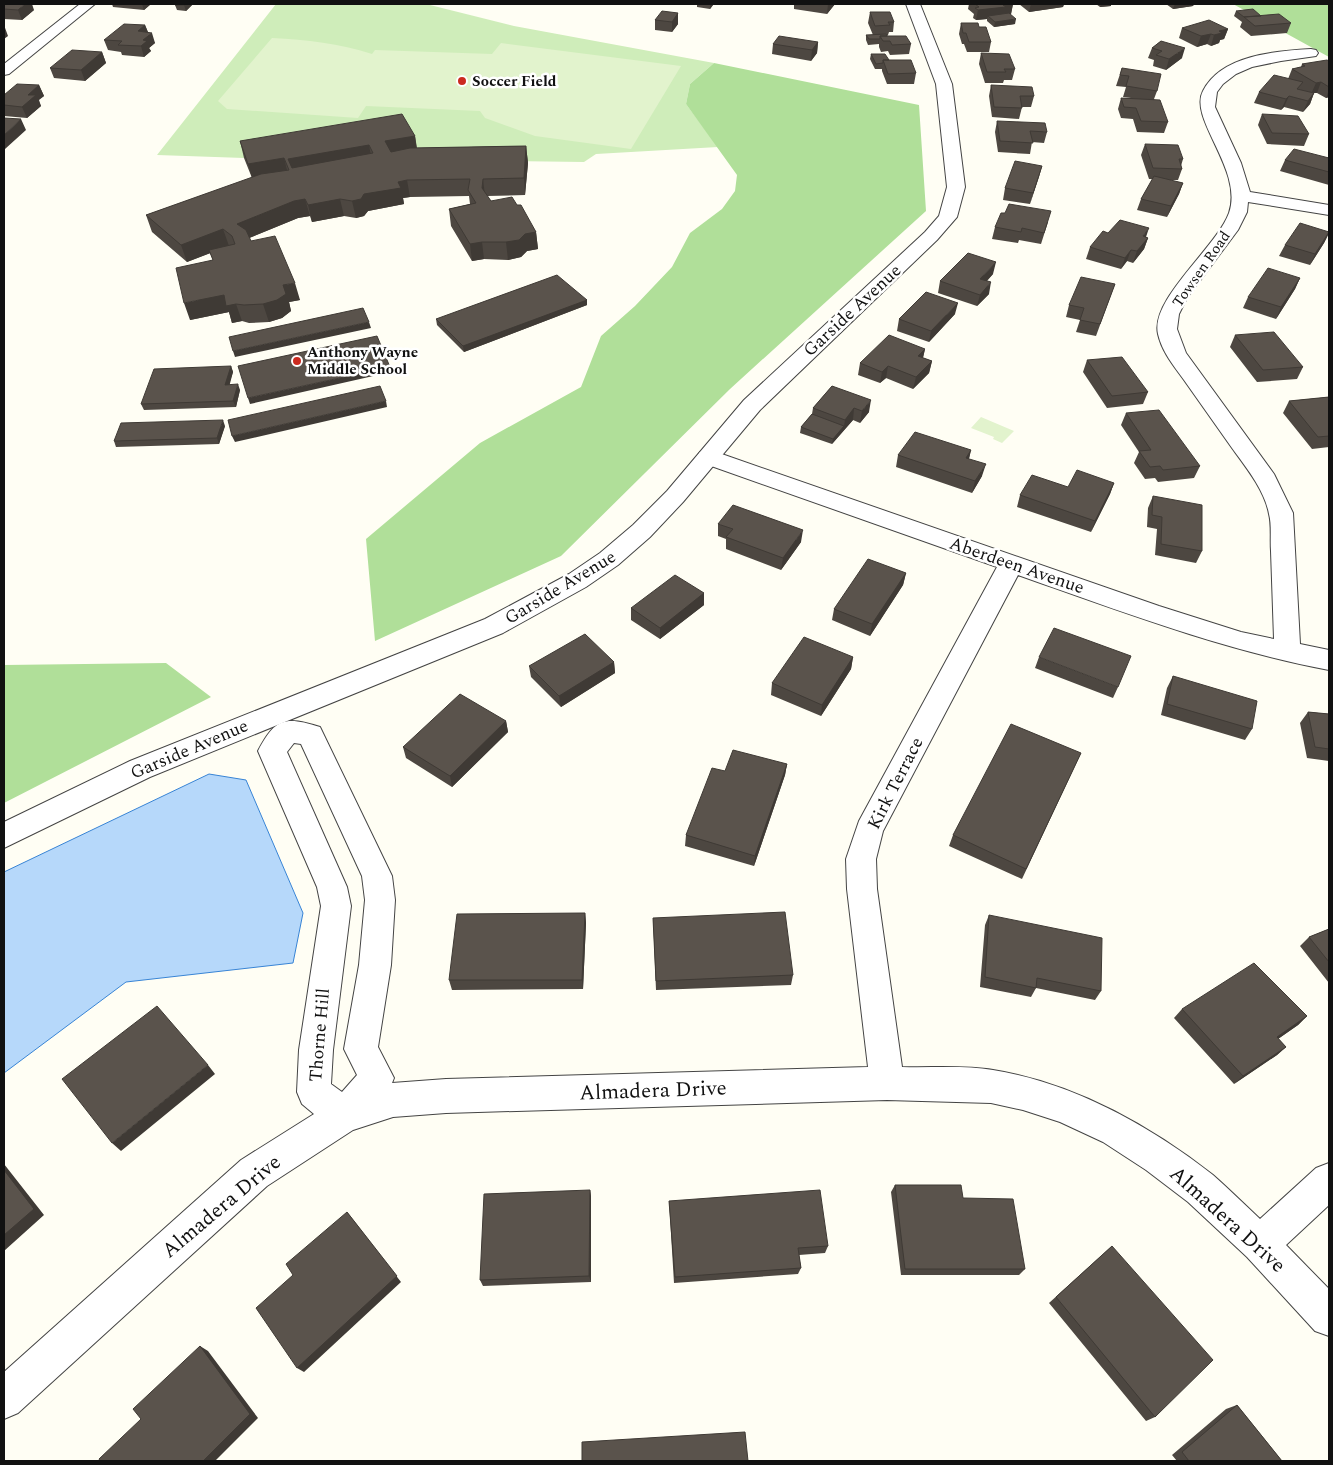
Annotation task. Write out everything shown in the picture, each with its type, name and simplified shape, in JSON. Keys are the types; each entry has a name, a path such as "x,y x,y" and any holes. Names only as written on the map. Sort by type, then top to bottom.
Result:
{"street":[{"path":"4,71 88,4"},
{"name":"Garside Avenue","path":"4,836 140,769 283,722 494,626 547,599 593,571 625,546 657,516 752,405 931,236 948,216 956,187 944,84 913,4"},
{"path":"1311,53 1279,56 1249,64 1226,74 1217,81 1207,99 1208,107 1237,178 1241,196 1329,210"},
{"name":"Towsen Road","path":"1241,196 1234,221 1226,238 1177,300 1169,315 1167,328 1176,354 1266,479 1274,495 1281,514 1288,652"},
{"name":"Aberdeen Avenue","path":"708,456 1240,641 1329,660"},
{"name":"Kirk Terrace","path":"887,1084 862,889 861,859 869,830 1012,563"},
{"path":"283,722 310,735 377,876 380,900 375,965 361,1049 377,1078 344,1115"},
{"name":"Thorne Hill","path":"283,722 272,751 332,887 336,906 316,1050 314,1092 344,1115"},
{"name":"Almadera Drive","path":"4,1400 254,1173 344,1115 393,1100 437,1096 887,1084 991,1086 1023,1093 1066,1107 1115,1130 1158,1157 1201,1189 1260,1244 1329,1317"},
{"path":"1260,1244 1329,1181"}],"green space":[{"path":"276,4 426,4 514,26 714,63 690,84 686,104 718,147 596,154 584,162 244,158 157,155"},
{"path":"1233,4 1329,4 1329,57"},
{"path":"272,38 323,43 372,54 375,50 492,54 501,43 681,66 631,149 535,136 485,118 480,111 366,106 358,118 227,109 218,101"},
{"path":"714,63 919,105 926,211 730,389 561,556 375,641 366,539 480,443 581,387 601,336 635,306 672,267 690,233 722,209 735,191 737,175 686,104 690,84"},
{"path":"981,417 1014,431 1002,443 993,439 994,437 971,428"},
{"path":"166,663 211,697 4,803 4,665"}],"water":[{"path":"209,774 246,780 303,913 293,963 126,982 4,1073 4,872"}],"building":[{"path":"4,4 25,4 18,10 4,9"},
{"path":"975,4 1013,4 1003,5 1006,7 978,10 975,8 979,7"},
{"path":"1253,9 1261,16 1244,17 1236,11"},
{"path":"662,11 678,13 672,22 655,20"},
{"path":"870,12 890,12 894,22 888,22 890,25 875,26"},
{"path":"1009,13 1016,19 995,22 988,16"},
{"path":"1279,14 1291,23 1255,26 1244,17"},
{"path":"1209,20 1228,29 1219,31 1222,33 1201,36 1182,28"},
{"path":"961,23 978,23 979,27 986,27 991,42 969,42 966,33 963,33"},
{"path":"124,24 145,25 138,31 152,33 143,40 147,41 141,46 118,45 122,41 104,40"},
{"path":"886,34 887,36 880,36 880,39 869,39 866,35"},
{"path":"779,36 818,42 812,50 773,44"},
{"path":"880,36 906,36 911,44 892,45 890,41 883,41"},
{"path":"1161,41 1185,48 1169,59 1156,55 1162,51 1152,48"},
{"path":"72,50 102,52 81,70 50,68"},
{"path":"981,53 1009,54 1015,69 1004,69 1006,72 987,72"},
{"path":"871,54 885,54 889,60 883,60 883,63 876,64"},
{"path":"883,60 911,60 916,73 888,74"},
{"path":"1329,61 1329,87 1321,82 1316,83 1292,69 1305,66 1302,64"},
{"path":"1122,68 1161,74 1157,91 1126,86 1129,76 1120,75"},
{"path":"1274,75 1303,82 1297,89 1314,93 1308,101 1289,96 1286,99 1259,92"},
{"path":"17,84 39,85 28,95 36,95 22,107 4,105 4,95"},
{"path":"991,85 1032,87 1034,96 1020,96 1022,108 994,107"},
{"path":"1121,98 1160,100 1168,122 1141,121 1136,108 1124,107"},
{"path":"402,114 415,136 385,141 391,152 410,148 526,146 524,178 483,179 482,188 491,201 512,197 517,205 521,205 536,232 525,234 519,240 470,244 449,209 476,203 468,190 470,179 407,180 398,182 401,188 364,194 361,199 352,201 340,199 308,205 305,199 294,201 237,224 246,230 251,241 275,236 295,283 283,285 286,294 277,300 263,304 226,306 224,295 184,303 176,268 213,260 209,250 235,244 232,236 223,229 181,245 146,215 261,174 289,170 284,158 248,164 240,141","holes":["369,145 373,153 292,168 288,159"]},
{"path":"1262,114 1298,116 1309,134 1272,133"},
{"path":"4,118 21,119 4,135"},
{"path":"997,121 1045,123 1047,132 1030,131 1033,143 1000,141"},
{"path":"1145,144 1178,145 1183,159 1179,159 1182,169 1153,168"},
{"path":"1294,149 1329,158 1329,172 1285,160"},
{"path":"1015,161 1042,166 1033,193 1005,188"},
{"path":"1154,176 1183,183 1171,206 1141,199"},
{"path":"1009,204 1051,211 1044,233 1022,228 1021,232 995,227 1001,213 1005,213"},
{"path":"1120,220 1149,228 1143,236 1148,238 1137,251 1131,250 1125,258 1090,247 1103,231 1108,233"},
{"path":"1300,223 1329,232 1315,254 1285,245"},
{"path":"968,253 996,262 980,279 991,282 980,295 940,281"},
{"path":"1268,268 1300,278 1281,307 1248,297"},
{"path":"557,275 587,300 463,346 436,319"},
{"path":"1081,277 1115,284 1100,324 1080,320 1084,308 1069,305"},
{"path":"926,292 958,303 931,331 899,319"},
{"path":"363,308 369,322 233,351 229,337"},
{"path":"1274,332 1303,367 1263,370 1235,335"},
{"path":"889,335 925,349 918,356 932,361 916,377 888,366 882,372 860,363"},
{"path":"377,336 390,367 248,398 238,366"},
{"path":"1122,357 1148,392 1112,396 1087,360"},
{"path":"231,366 225,385 238,384 233,401 141,404 154,369"},
{"path":"380,386 386,401 232,436 228,420"},
{"path":"832,386 871,400 862,411 854,408 845,420 813,408"},
{"path":"1329,397 1329,436 1318,437 1289,401"},
{"path":"1159,410 1200,466 1163,470 1160,466 1150,467 1139,451 1151,450 1126,413"},
{"path":"812,414 844,426 833,439 801,427"},
{"path":"223,420 217,438 114,441 121,423"},
{"path":"915,432 971,450 966,458 986,464 975,481 898,455"},
{"path":"1077,470 1114,483 1095,521 1020,495 1032,475 1068,487"},
{"path":"1153,496 1202,505 1202,551 1161,544 1162,517 1152,515"},
{"path":"733,505 803,530 783,558 726,537 733,529 718,524"},
{"path":"868,559 906,573 872,624 834,609"},
{"path":"675,575 704,593 660,628 631,608"},
{"path":"1054,628 1131,656 1118,687 1039,657"},
{"path":"585,634 614,662 559,696 529,666"},
{"path":"804,637 853,657 822,705 772,683"},
{"path":"1173,676 1257,701 1252,729 1167,704"},
{"path":"460,694 506,721 450,776 403,747"},
{"path":"1308,712 1329,714 1329,749 1315,747"},
{"path":"1011,724 1081,753 1026,869 953,835"},
{"path":"733,750 787,764 755,856 686,835 712,768 725,771"},
{"path":"785,912 793,975 656,981 653,918"},
{"path":"585,913 582,980 449,980 457,914"},
{"path":"989,915 1102,938 1101,991 1037,978 1036,988 985,977"},
{"path":"1329,929 1329,962 1309,937"},
{"path":"1254,963 1307,1016 1277,1037 1286,1047 1243,1076 1182,1009"},
{"path":"157,1006 208,1065 112,1143 62,1079"},
{"path":"4,1170 34,1209 4,1235"},
{"path":"895,1185 961,1185 963,1198 1013,1199 1025,1269 905,1269"},
{"path":"590,1190 589,1276 480,1280 484,1194"},
{"path":"820,1190 828,1246 798,1248 801,1268 675,1277 669,1201"},
{"path":"347,1212 397,1276 297,1368 256,1308 293,1275 286,1264"},
{"path":"1112,1246 1213,1360 1155,1417 1056,1297"},
{"path":"200,1346 250,1414 203,1461 100,1461 99,1459 141,1419 133,1409"},
{"path":"1237,1405 1282,1461 1189,1461 1182,1452"},
{"path":"745,1432 748,1461 582,1461 582,1442"}],"place":[{"name":"Soccer Field","path":"462,81"},
{"name":"Anthony Wayne Middle School","path":"297,361"}]}
